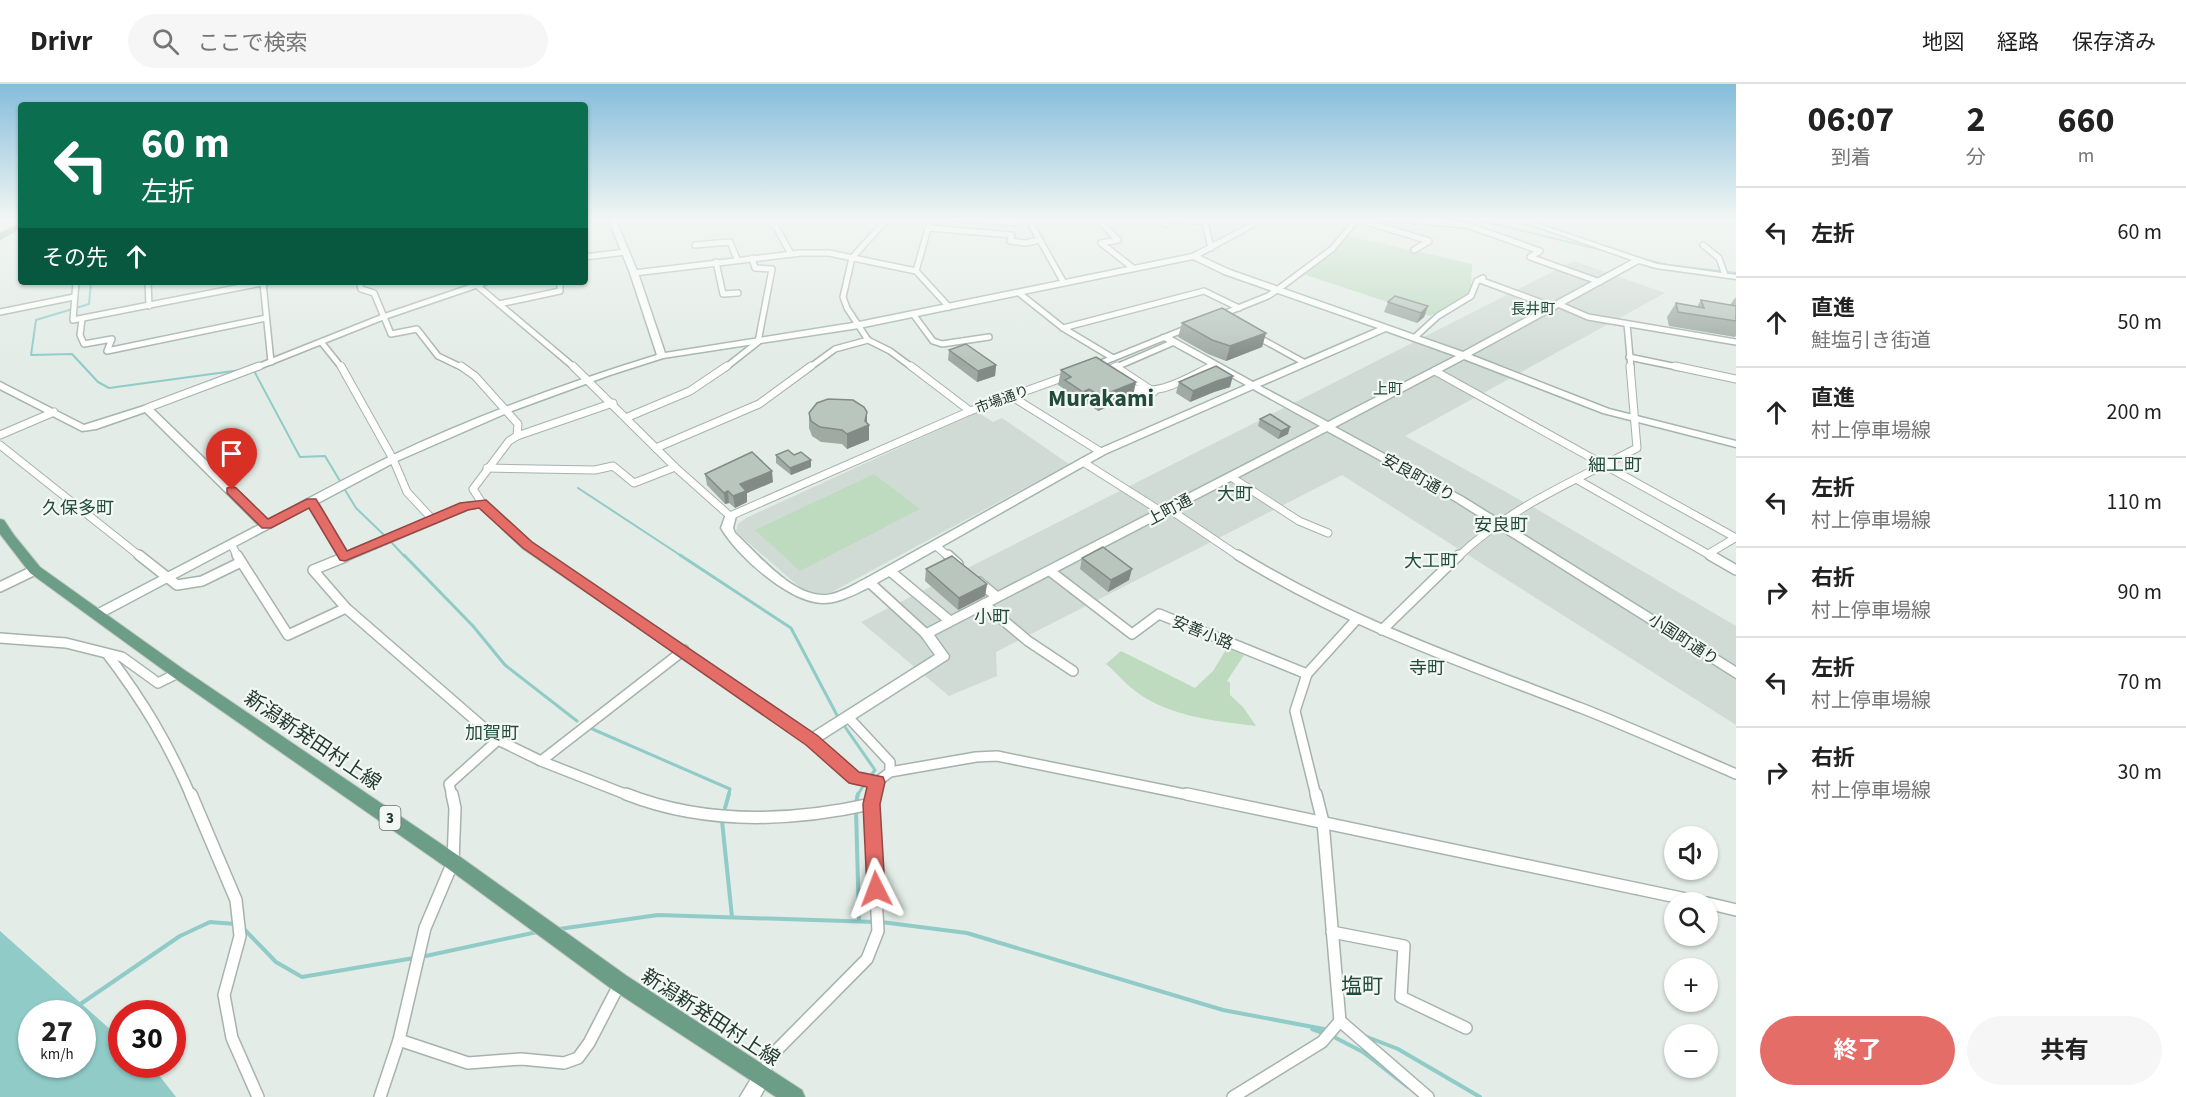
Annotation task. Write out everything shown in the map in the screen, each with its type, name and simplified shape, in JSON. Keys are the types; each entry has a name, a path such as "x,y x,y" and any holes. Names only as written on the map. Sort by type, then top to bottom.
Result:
{"main road":[{"name":"新潟新発田村上線","path":"0,523 35,570 178,673 453,862 620,983 795,1097"}],"street":[{"path":"631,265 662,356"},
{"path":"634,273 692,265"},
{"path":"717,265 723,294 738,293"},
{"path":"628,417 694,390 758,342 772,269 755,268 754,265"},
{"path":"850,265 843,297 868,340 890,351 970,411"},
{"path":"891,265 916,270 949,307"},
{"path":"916,270 917,265"},
{"path":"1054,265 1064,283"},
{"path":"1130,265 1133,268"},
{"path":"98,614 393,459 506,410 589,380 662,356 859,325 1147,265"},
{"path":"1213,265 1277,290 1415,337 1548,390 1636,420 1736,444"},
{"path":"1208,320 1239,309 1277,290 1312,265"},
{"path":"1553,265 1600,282"},
{"name":"上町通","path":"926,634 1435,371 1629,265"},
{"path":"1655,265 1736,277"},
{"path":"1721,265 1725,276"},
{"path":"1415,337 1438,316 1462,304 1471,296 1482,279 1588,316 1736,342"},
{"path":"76,285 73,320 255,285"},
{"path":"148,285 149,306"},
{"path":"265,285 271,362"},
{"path":"360,285 361,289 374,293 391,334 417,329 438,356 456,363 475,376 518,424 517,436"},
{"path":"0,385 82,428 92,427 472,285"},
{"path":"476,285 589,380 628,417 675,467 730,516 728,528 731,535 794,592 810,598 825,599 840,596 869,582 1101,452 1387,327"},
{"path":"499,304 560,291 560,285"},
{"path":"1063,328 1204,291 1239,309"},
{"path":"1019,293 1063,328 1113,358"},
{"path":"0,312 74,297"},
{"path":"913,314 933,341 942,344 989,338"},
{"path":"1219,316 1228,321"},
{"path":"82,319 80,335 84,344 112,339 107,351 266,318"},
{"path":"1091,367 1197,324"},
{"path":"1382,630 1478,537 1576,479 1637,448 1627,324"},
{"path":"1248,332 1305,363"},
{"name":"安良町通り","path":"1165,337 1328,426 1498,524 1631,605"},
{"path":"656,448 759,404 835,349 868,340"},
{"path":"1116,367 1174,342"},
{"path":"322,343 342,368 393,459 408,492 433,520"},
{"path":"1629,357 1736,379"},
{"path":"1116,367 1154,392 1215,365"},
{"name":"市場通り","path":"730,516 970,411 1080,371"},
{"path":"1435,371 1735,538"},
{"path":"1011,396 1101,452"},
{"path":"614,404 517,436 509,441 473,489 482,503 527,545 684,650 812,740 855,779 877,782"},
{"path":"147,408 266,525"},
{"path":"0,435 54,412"},
{"path":"0,445 177,585 186,585 241,562"},
{"path":"1083,462 1293,588 1356,620 1443,657 1611,720 1736,774"},
{"path":"487,468 595,470 613,466 634,483 675,467"},
{"path":"1231,477 1299,521 1328,533"},
{"path":"1576,479 1736,570"},
{"path":"311,501 345,557"},
{"path":"482,503 465,506 313,570 328,591 346,608 498,740 541,760 631,796 696,814 767,818 825,814 871,804"},
{"path":"1708,554 1735,538"},
{"path":"231,544 288,635 346,608"},
{"path":"935,545 962,567"},
{"path":"0,587 35,570"},
{"path":"890,570 950,621"},
{"name":"安善小路","path":"1050,571 1132,634 1159,614 1307,674"},
{"path":"970,575 997,597"},
{"path":"812,740 943,656 926,634 869,582"},
{"path":"984,603 1028,641 1073,671"},
{"name":"小国町通り","path":"1631,605 1736,673"},
{"path":"1356,620 1307,674 1295,711 1323,822 1340,1021 1428,1097"},
{"path":"0,638 66,643 122,657 158,683 178,673"},
{"path":"541,760 684,650"},
{"path":"108,655 142,700 178,765 236,900 240,936 224,995 232,1038 258,1097"},
{"path":"848,717 890,762 890,772"},
{"path":"380,1097 399,1040 425,928 453,862 455,808 449,784 498,740"},
{"path":"749,1097 763,1075 770,1057 867,959 878,931 871,804 877,782 890,772 976,756 998,756 1664,894"},
{"path":"1718,906 1736,910"},
{"path":"1332,932 1404,946 1401,997 1466,1028"},
{"path":"399,1040 468,1063 521,1059 564,1063 578,1058 589,1043 620,983"},
{"path":"1233,1097 1322,1042 1340,1021"}],"shaded area":[{"path":"1566,265 1586,265 1665,293 1405,436 1540,511 1736,626 1736,725 1342,475 996,652 997,676 949,696 861,622"},
{"path":"977,412 993,422 1002,418 1069,464 830,593 811,593 803,590 736,532 738,524 746,518"}],"green space":[{"path":"1315,265 1472,265 1471,289 1460,301 1430,316 1303,274"},
{"path":"874,474 920,509 800,571 755,530"},
{"path":"1227,648 1244,655 1227,681 1230,683 1230,695 1243,707 1256,726 1223,722 1173,711 1142,696 1106,664 1121,651 1195,688 1213,671"}],"water":[{"path":"0,931 77,1000 18,1000 18,1078 96,1078 96,1017 108,1027 108,1078 161,1078 176,1097 0,1097"}],"building":[{"path":"1395,296 1428,306 1421,313 1388,302"},
{"path":"1701,300 1736,306 1736,321 1678,312 1676,303 1704,308"},
{"path":"1222,308 1266,333 1230,346 1212,340 1182,323"},
{"path":"966,344 996,365 978,371 949,350"},
{"path":"1096,357 1136,382 1101,396 1089,389 1083,392 1065,380 1071,377 1061,370"},
{"path":"1216,366 1233,376 1193,391 1179,382"},
{"path":"828,399 853,400 864,407 867,412 865,421 869,425 847,434 842,430 820,427 811,421 809,413 817,403"},
{"path":"1270,414 1290,427 1281,431 1260,419"},
{"path":"788,450 794,455 801,452 811,460 790,468 776,455"},
{"path":"752,452 772,471 740,484 746,491 733,496 728,491 724,493 705,474"},
{"path":"1103,547 1132,569 1111,580 1082,558"},
{"path":"952,556 987,584 959,598 926,569"}],"waterway":[{"path":"1670,265 1736,273"},
{"path":"91,285 89,304 36,320 31,355 72,354 98,382 109,388 241,370"},
{"path":"254,371 300,457 325,456 340,481"},
{"path":"578,488 683,557"},
{"path":"345,490 356,508 384,535"},
{"path":"392,543 405,557"},
{"path":"404,555 473,626 505,665 577,721"},
{"path":"680,555 791,628 839,719"},
{"path":"843,724 875,770 869,778"},
{"path":"590,728 730,789 728,796"},
{"path":"858,795 865,783"},
{"path":"725,808 729,794"},
{"path":"856,803 858,795"},
{"path":"856,810 859,920"},
{"path":"722,821 732,917"},
{"path":"559,929 658,915 875,922"},
{"path":"86,1000 180,936 210,922 235,924"},
{"path":"881,922 967,933 1223,1010 1329,1030"},
{"path":"243,928 276,962 302,977 414,958"},
{"path":"421,957 537,932"},
{"path":"1312,1029 1326,1034"},
{"path":"1362,1035 1398,1049 1480,1097"},
{"path":"1332,1036 1363,1052 1408,1087"}],"district":[{"name":"長井町","path":"1533,309"},
{"name":"上町","path":"1388,389"},
{"name":"Murakami","path":"1101,398"},
{"name":"細工町","path":"1615,465"},
{"name":"大町","path":"1235,494"},
{"name":"久保多町","path":"78,508"},
{"name":"安良町","path":"1501,525"},
{"name":"大工町","path":"1431,561"},
{"name":"小町","path":"992,617"},
{"name":"寺町","path":"1427,668"},
{"name":"加賀町","path":"492,733"},
{"name":"塩町","path":"1362,986"}],"route":[{"path":"232,490 266,525 311,501 345,557 465,506 482,503 527,545 684,650 812,740 855,779 877,782 871,804 876,889"}]}
